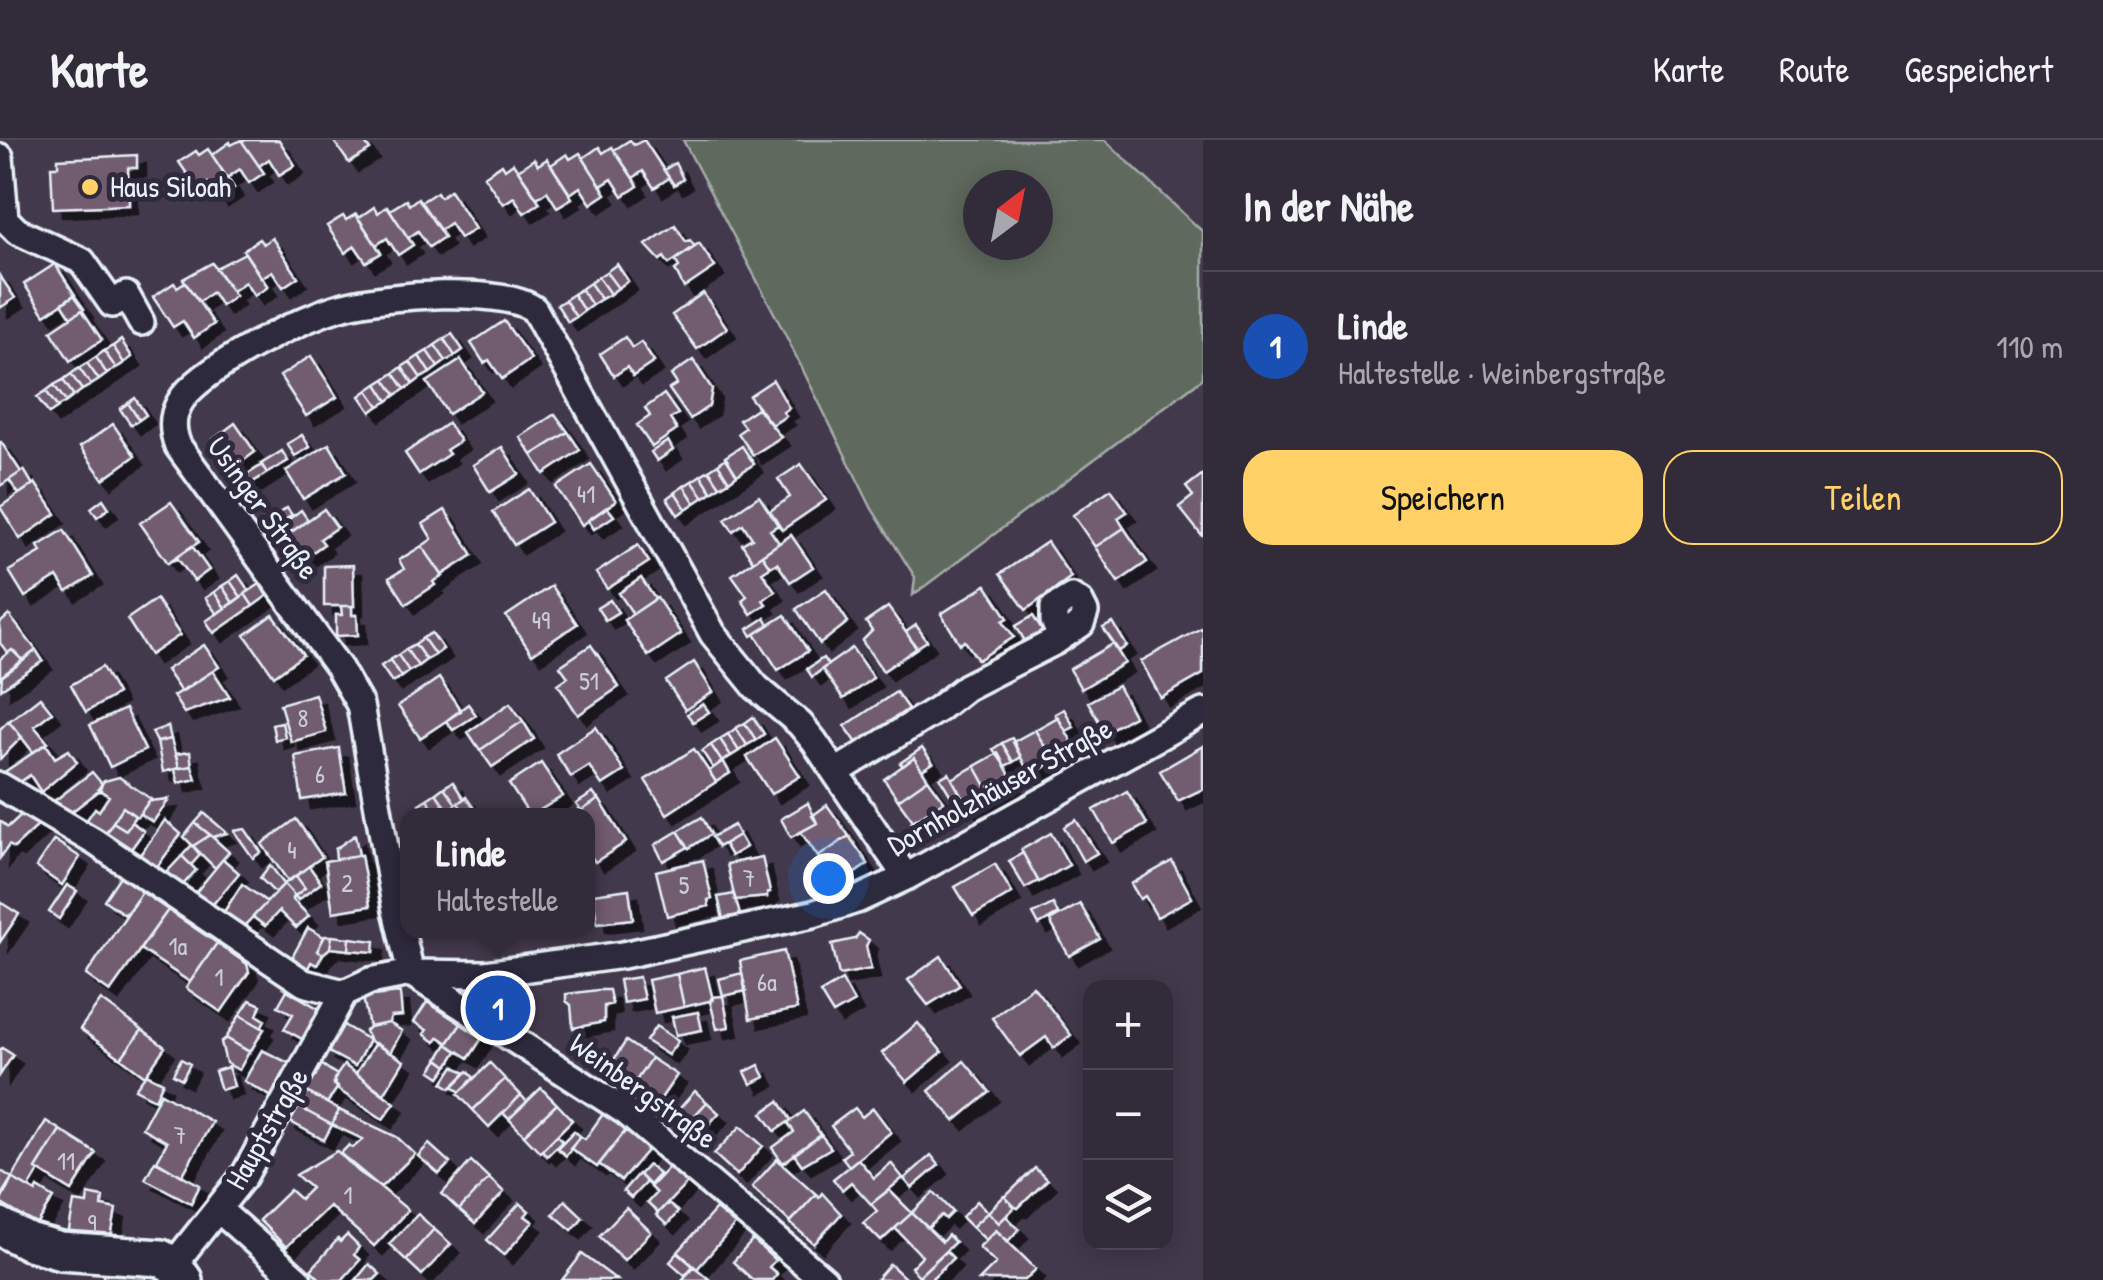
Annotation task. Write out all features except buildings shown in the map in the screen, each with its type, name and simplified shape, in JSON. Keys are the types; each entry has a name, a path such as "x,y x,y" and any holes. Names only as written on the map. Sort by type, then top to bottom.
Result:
{"street":[{"path":"0,157 5,219 17,231 82,261 112,304 126,296 141,322"},
{"name":"Usinger Straße","path":"400,927 360,705 340,668 178,446 173,420 189,389 272,336 343,306 405,296 510,298 534,310 713,634 756,687 800,724 906,877"},
{"path":"836,772 938,709 966,687 1061,636"},
{"name":"Dornholzhäuser Straße","path":"411,972 484,974 623,955 813,914 859,899 906,877 1203,712"},
{"path":"0,786 95,842 304,983 344,992 370,981 411,972"},
{"name":"Usinger Straße","path":"403,938 411,972"},
{"name":"Weinbergstraße","path":"411,972 626,1112 824,1280"},
{"name":"Hauptstraße","path":"0,1228 61,1252 161,1258 179,1272 218,1209 244,1176 344,992"},
{"path":"218,1209 298,1280"}],"green space":[{"path":"683,140 1105,140 1203,232 1203,378 913,595 915,577 872,509"}],"place":[{"name":"Haus Siloah","path":"90,187"},
{"name":"Linde","path":"498,1008"}]}
